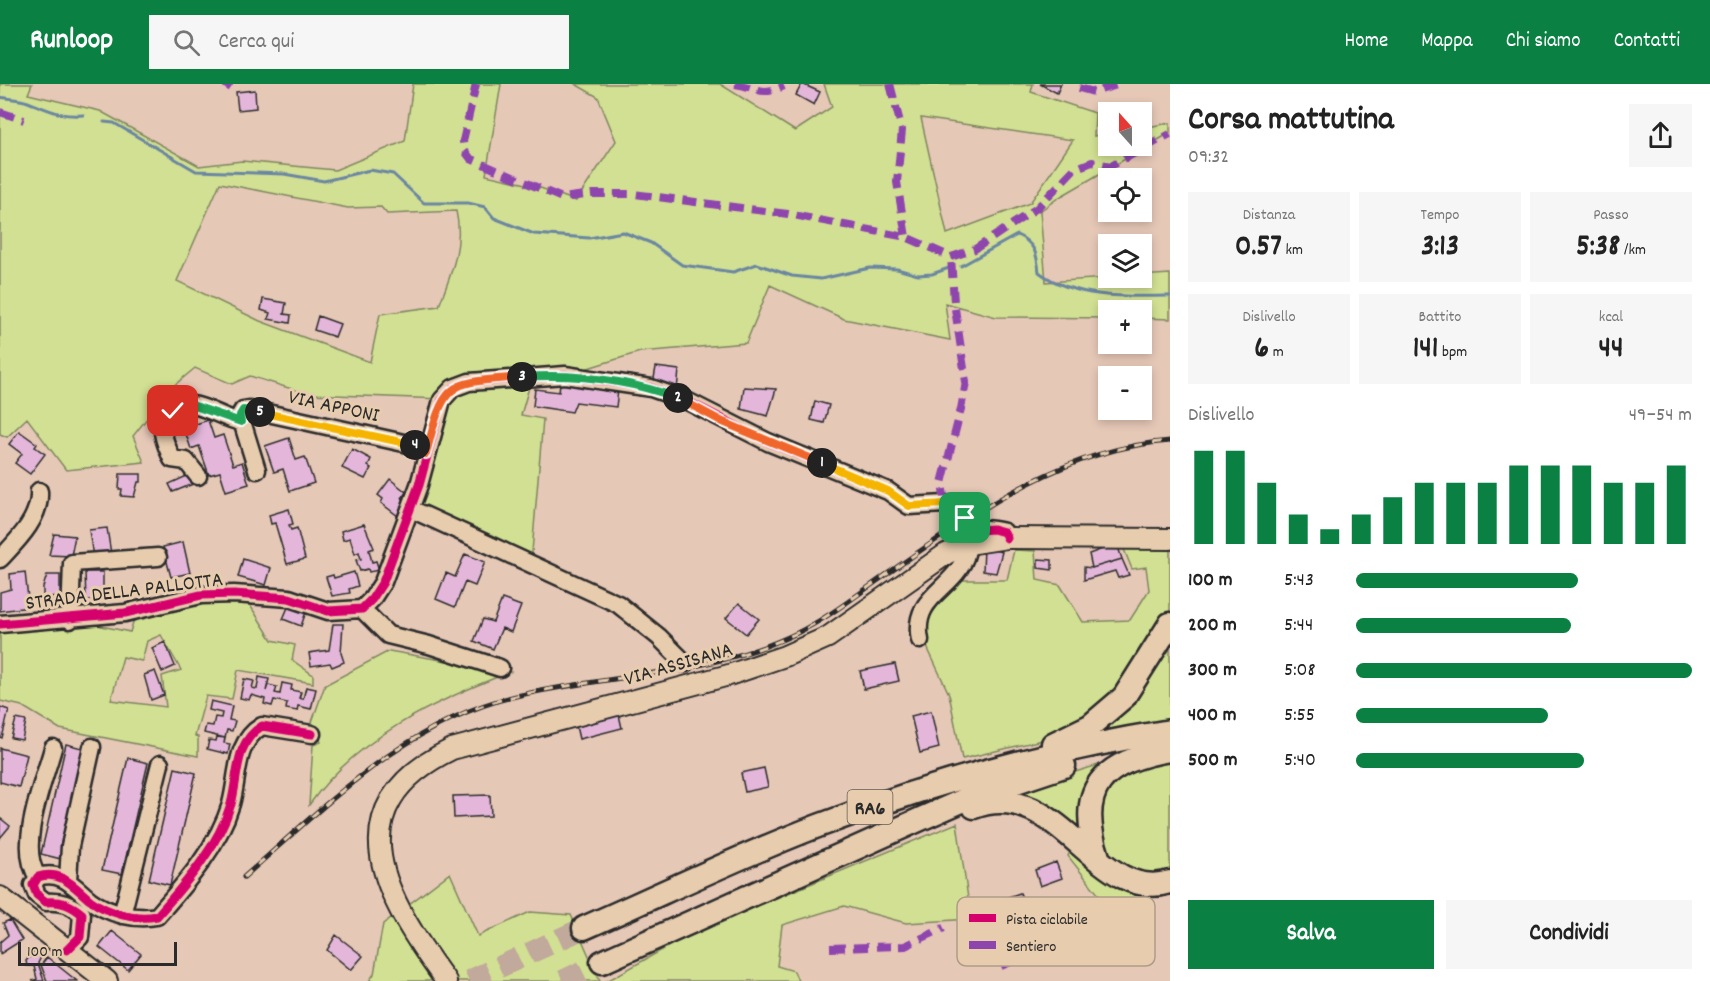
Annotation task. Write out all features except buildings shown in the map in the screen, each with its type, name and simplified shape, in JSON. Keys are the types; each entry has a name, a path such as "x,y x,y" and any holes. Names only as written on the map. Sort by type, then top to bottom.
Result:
{"highway":[{"path":"888,801 936,780 1066,740 1090,726 1124,697 1170,624"},
{"name":"RA6","path":"584,928 758,850 888,801 1005,766 1170,731"},
{"name":"RA6","path":"602,962 971,797 1068,764 1170,743"},
{"path":"1098,858 1089,831 1089,814 1092,795 1103,778 1117,765 1137,757 1170,750"},
{"path":"772,886 810,876 925,825 981,804 997,802 1034,809 1051,819 1111,870 1129,880 1148,884 1170,882"}],"main road":[{"name":"VIA ASSISANA","path":"446,981 415,938 396,905 383,873 380,847 383,817 407,777 430,760 452,749 688,674 785,656 828,637 946,554 968,529 1007,538 1170,539"},
{"path":"0,897 107,981"}],"street":[{"path":"500,668 429,645 388,635 362,609 372,600 383,582 411,509 442,399 453,388 469,382 565,375 651,388 683,399 723,422 867,481 888,491 909,506 945,504 955,507 968,529 966,556 961,568 918,616 920,640"},
{"path":"198,476 186,461 172,459 163,432 167,418 173,411 192,405 241,422 257,470"},
{"name":"VIA APPONI","path":"241,422 240,415 249,409 413,445 422,448 426,454"},
{"path":"0,559 27,531 39,491"},
{"path":"411,509 618,604 659,637 688,674"},
{"path":"70,620 72,562 158,557"},
{"name":"STRADA DELLA PALLOTTA","path":"0,624 70,620 125,613 201,595 234,594 289,598 328,611 362,609"},
{"path":"67,950 80,937 82,914 74,907 60,901 46,902 37,895 33,885 38,877 49,874 68,880 93,902 122,915 140,919 157,916 209,851 230,805 238,764 248,734 262,726 312,734"},
{"path":"68,880 70,846 92,747"},
{"path":"38,877 31,867 28,845 53,748"},
{"path":"122,915 160,765"}],"green space":[{"path":"0,84 32,84 28,94 100,111 199,166 242,161 335,170 405,141 413,84 501,84 486,175 535,186 576,201 616,141 598,97 575,84 720,84 795,131 832,107 824,84 1033,84 1031,92 1095,113 1094,136 1098,135 1098,156 1130,156 1110,168 1098,168 1098,175 1040,211 1046,282 1098,279 1098,288 1152,288 1152,275 1170,274 1170,319 1152,318 1152,300 1098,300 1098,318 996,317 945,303 950,340 844,319 770,285 746,343 640,352 565,375 532,377 521,415 543,419 531,564 411,509 442,399 308,394 250,376 232,384 195,368 171,388 133,436 144,462 66,470 27,418 7,437 0,434","holes":["921,118 1073,140 1030,203 947,234","220,183 348,208 381,207 387,214 456,211 458,224 455,259 439,306 380,314 370,362 260,321 177,281"]},
{"path":"1170,123 1170,133 1152,143 1152,126"},
{"path":"1170,545 1170,610 1121,683 1093,717 1046,739 962,759 949,694 928,649 921,623 956,580 1007,580 1014,550 1035,551 1037,580 1060,585 1083,622 1130,620 1149,590 1146,567 1132,569 1123,547"},
{"path":"206,601 248,602 272,640 295,645 292,660 313,675 313,683 238,670 232,699 206,696 195,736 198,737 198,756 60,729 22,706 0,701 0,629 97,625 130,632 135,616","holes":["161,635 181,670 162,676 166,707 111,700 123,657 142,661 147,641"]},
{"path":"1170,634 1170,723 1085,736"},
{"path":"389,651 510,672 454,695 399,724 350,760 328,781 309,805 313,745 321,742 312,722 325,685"},
{"path":"1170,755 1170,893 1147,897 1100,897 1068,856 1078,835 993,797 1108,762 1103,784"},
{"path":"957,823 968,897 957,897 957,920 906,923 844,906 782,925 777,966 794,971 798,981 607,981 692,933"},
{"path":"450,873 478,936 530,912 571,915 600,981 369,981 374,974 383,924"}],"waterway":[{"path":"0,97 25,101 61,114 83,115"},
{"path":"104,122 114,123 196,171 284,174 324,181 370,170 393,174 424,203 468,203 485,207 494,218 534,234 589,238 623,232 651,243 682,265 733,272 757,264 792,276 821,279 870,268 897,269 918,275 932,274 949,268"},
{"path":"961,266 1017,235 1028,242 1034,250 1039,272 1068,287 1084,292 1119,296 1170,296"}],"tunnel":[{"path":"469,981 584,928"},
{"path":"563,981 602,962"}],"railway":[{"path":"244,877 305,822 370,769 439,725 476,708 516,696 694,666 763,647 797,633 839,608 947,532 1016,490 1090,457 1129,447 1170,441"}],"marked path":[{"path":"225,84 231,88"},
{"path":"476,84 463,141 464,150 471,159 562,198 592,194 634,194 788,214 906,237 951,257 975,249 1037,208 1074,169 1092,162 1111,166 1170,134"},
{"path":"735,84 764,91 784,86"},
{"path":"890,84 902,130 897,182 906,237"},
{"path":"1079,88 1094,92 1120,84"},
{"path":"0,112 24,120"},
{"path":"945,504 942,483 966,382 954,302 951,257"},
{"path":"830,948 905,946 944,928"}],"cycle path":[{"path":"0,624 125,613 201,595 234,594 289,598 328,611 362,609 383,582 419,485 442,400 453,388 469,382 565,375 651,388 683,399 768,442 888,491 909,506 945,504 955,507 970,524 979,530 993,529 1004,532 1007,538"},
{"path":"67,950 80,937 82,914 65,904 46,902 37,895 33,885 38,877 46,875 61,878 97,905 122,915 157,916 190,877 218,835 231,804 239,760 246,741 262,726 312,734"}],"route":[{"path":"173,411 182,406 192,405 241,422 240,415 243,410 249,409 413,445 422,448 426,454 442,399 453,388 469,382 565,375 620,382 651,388 683,399 723,422 888,491 909,506 945,504 955,507 965,518"}]}
